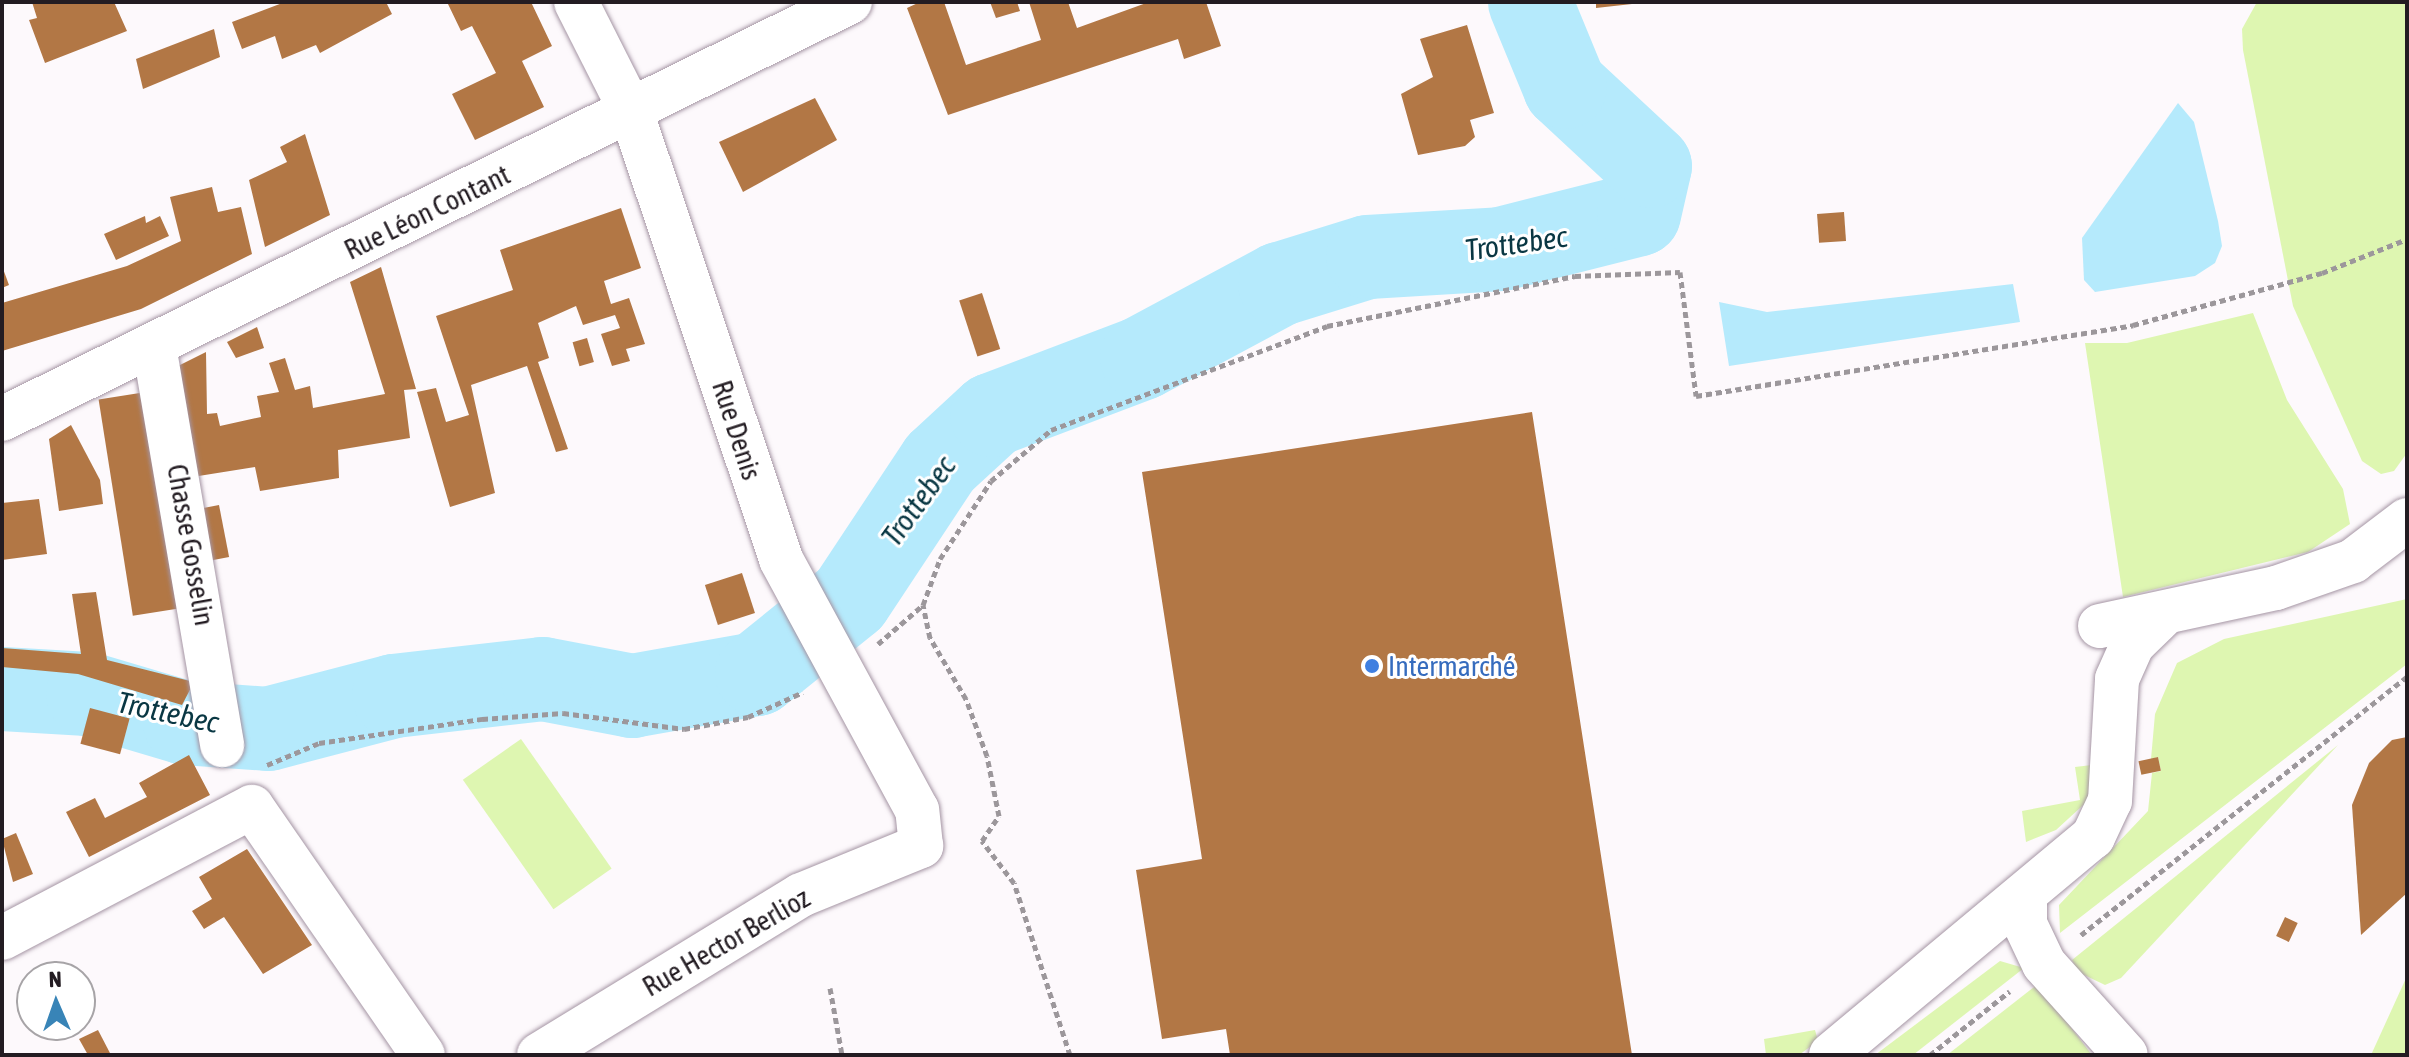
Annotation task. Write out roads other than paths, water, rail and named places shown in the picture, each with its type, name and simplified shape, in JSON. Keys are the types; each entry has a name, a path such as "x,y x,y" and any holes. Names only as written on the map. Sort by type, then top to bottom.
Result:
{"street":[{"name":"Rue Denis","path":"576,2 631,111 798,598 917,810 921,846"},
{"name":"Rue Léon Contant","path":"2,419 850,2"},
{"name":"Chasse Gosselin","path":"154,346 236,758 423,1055"},
{"path":"2100,626 2163,615 2276,588 2399,535"},
{"path":"1831,1055 2072,860 2104,819 2117,679 2132,645 2163,615"},
{"path":"2,938 236,758"},
{"name":"Rue Hector Berlioz","path":"539,1055 801,895 921,846"},
{"path":"2025,900 2025,924 2044,964 2126,1055"}],"water":[{"path":"2178,103 2194,122 2218,221 2222,246 2215,263 2195,276 2095,292 2084,280 2082,238"},
{"path":"2013,284 2020,322 1729,366 1719,302 1767,312"}],"waterway":[{"name":"Trottebec","path":"2,689 88,694 185,723 268,729 394,696 543,679 632,696 757,674 850,599 940,463 992,415 1142,358 1280,284 1368,257 1501,249 1639,214 1650,166 1565,87 1530,2"}],"place":[{"name":"Intermarché","path":"1372,666"}]}
